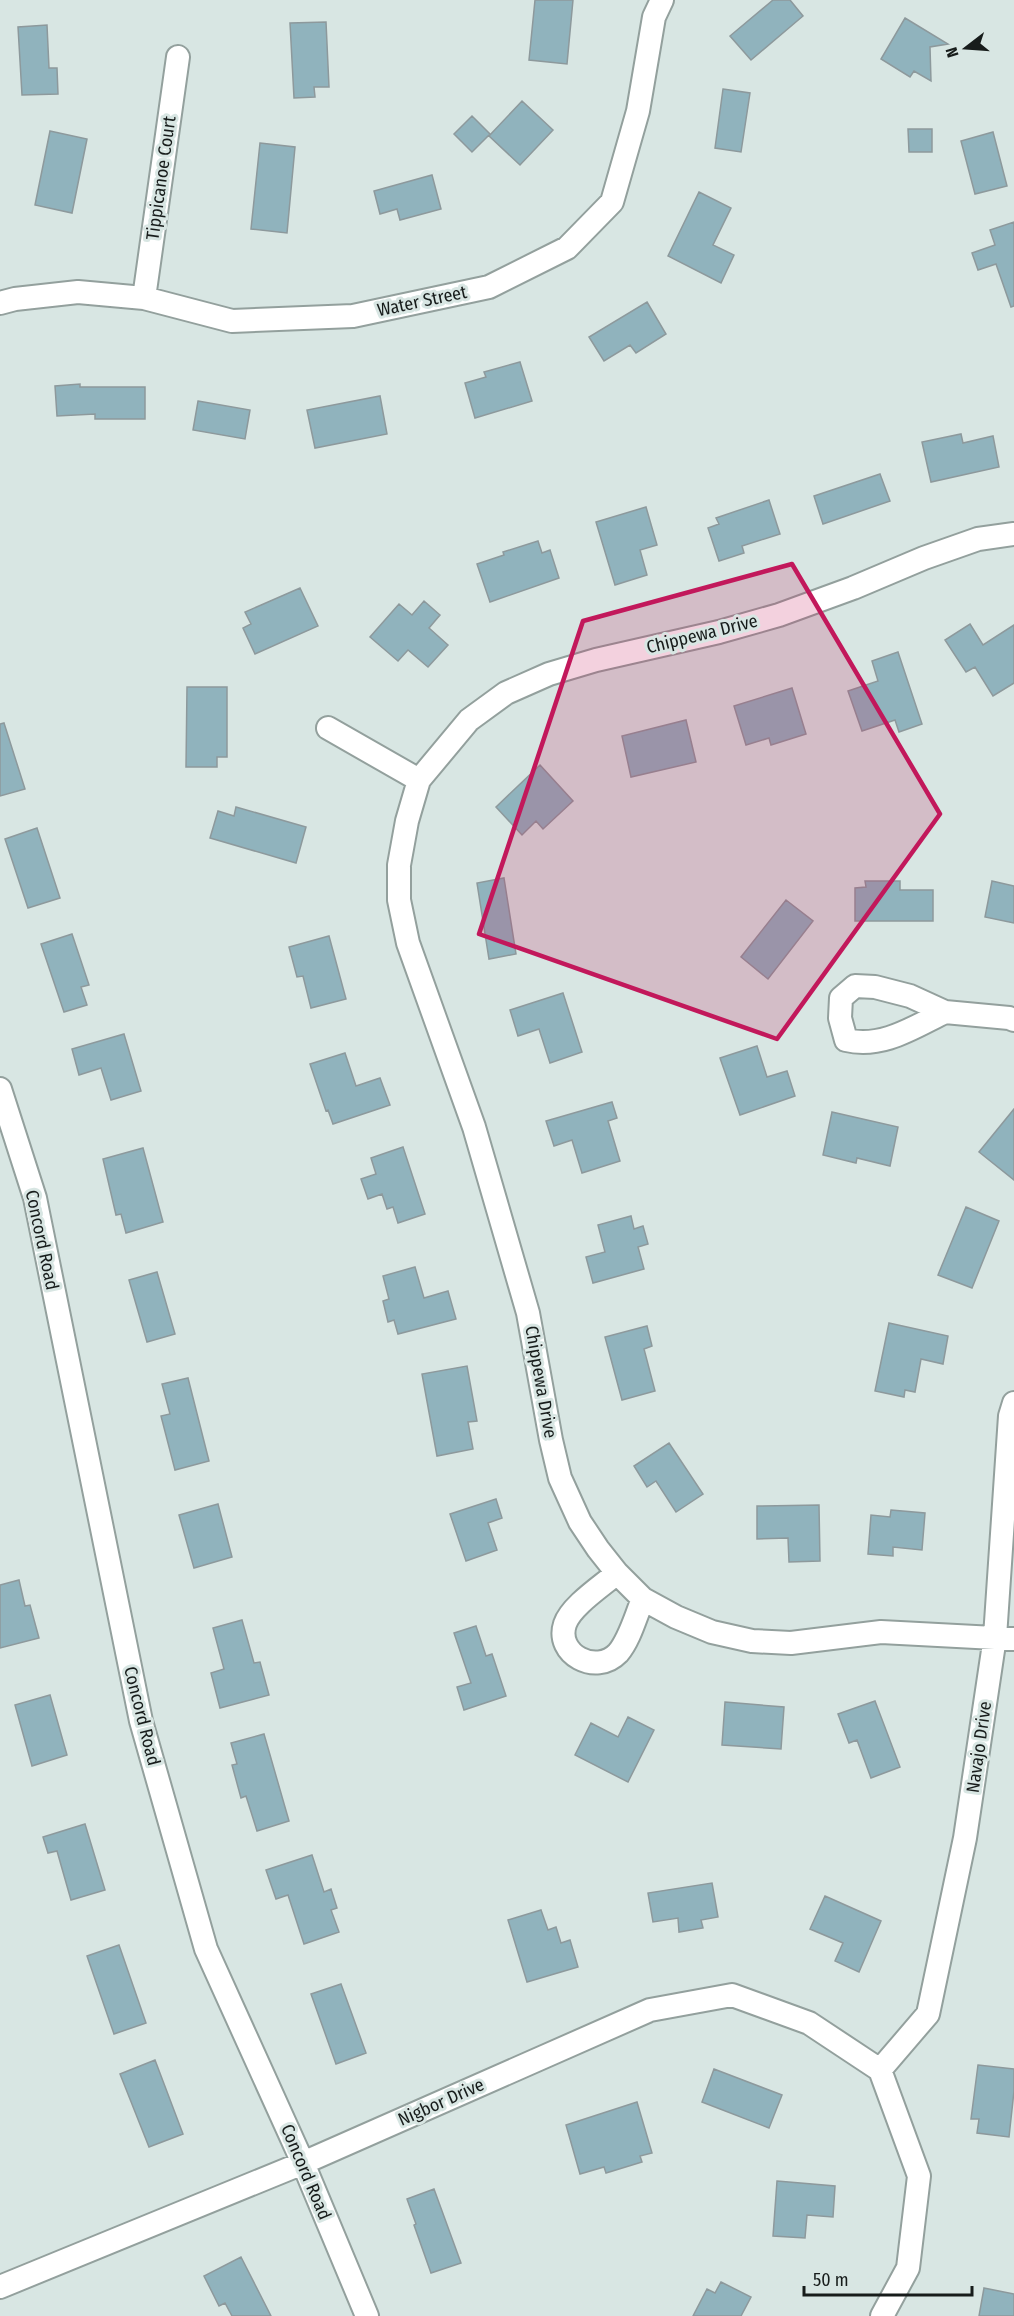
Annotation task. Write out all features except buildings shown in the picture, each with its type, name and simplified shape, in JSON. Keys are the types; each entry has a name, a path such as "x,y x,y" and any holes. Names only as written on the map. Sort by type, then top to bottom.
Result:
{"street":[{"name":"Water Street","path":"0,303 15,299 78,292 144,298 232,321 353,316 489,286 567,248 612,202 638,111 654,17 662,0"},
{"name":"Tippicanoe Court","path":"144,298 178,57"},
{"name":"Chippewa Drive","path":"1004,1638 881,1632 791,1642 752,1641 711,1632 643,1599 617,1573 598,1549 580,1522 560,1478 528,1313 474,1127 408,943 399,900 399,865 407,821 419,780 470,720 506,693 549,674 779,615 978,539 1014,534"},
{"path":"328,728 419,780"},
{"path":"945,1012 1014,1020"},
{"name":"Concord Road","path":"0,1089 35,1198 144,1732 206,1949 303,2163 367,2316"},
{"name":"Navajo Drive","path":"880,2070 928,2014 965,1838 1004,1638 1010,1416 1014,1403"},
{"path":"617,1573 571,1613 564,1626 565,1642 575,1656 595,1664 608,1661 619,1652 643,1599"},
{"name":"Nigbor Drive","path":"0,2287 303,2163 650,2010 732,1995 809,2023 880,2070"},
{"path":"880,2070 919,2176 908,2268 882,2316"}],"highlighted area":[{"path":"792,564 940,814 777,1039 479,934 583,621"}]}
